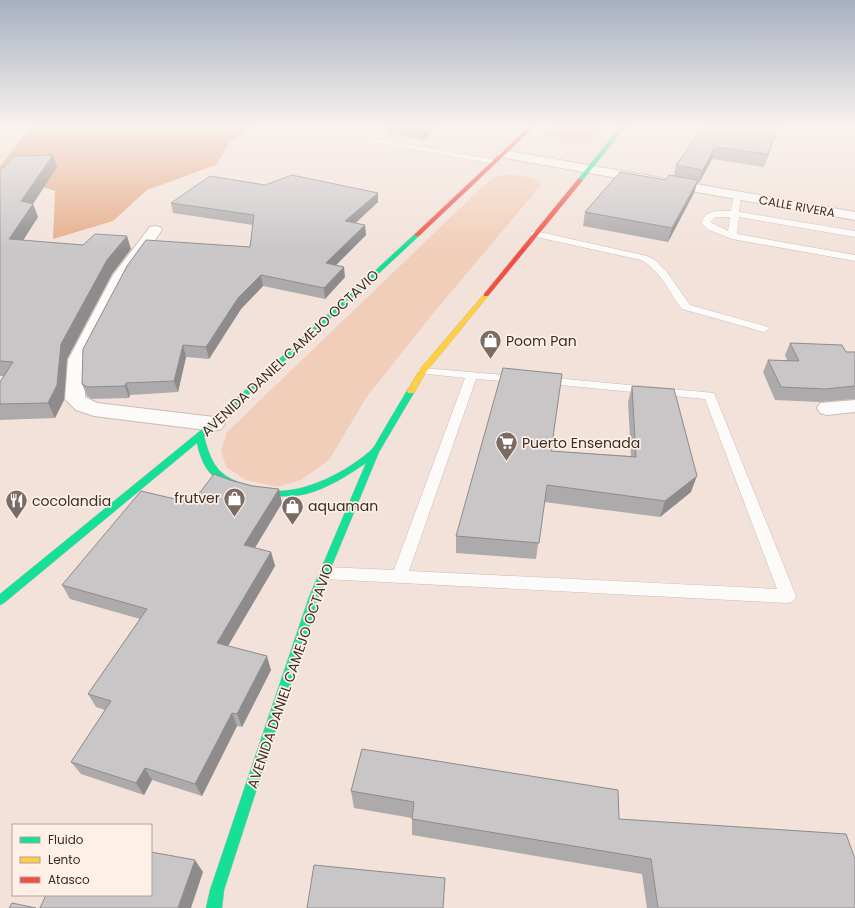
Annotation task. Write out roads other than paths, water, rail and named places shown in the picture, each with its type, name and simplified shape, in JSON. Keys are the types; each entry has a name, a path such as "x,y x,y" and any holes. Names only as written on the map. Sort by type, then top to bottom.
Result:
{"main road":[{"name":"AVENIDA DANIEL CAMEJO OCTAVIO","path":"0,600 214,424 489,167"},
{"name":"AVENIDA DANIEL CAMEJO OCTAVIO","path":"214,908 217,890 314,597 325,573 344,521 375,452 423,371 591,167"},
{"path":"200,436 204,458 212,472 230,482 256,490 281,494 308,490 334,480 356,467 375,452"}],"street":[{"name":"CALLE RIVERA","path":"569,167 855,216"},
{"path":"155,230 121,275 77,360 76,399 83,405 94,409 214,424"},
{"path":"827,408 855,406"}],"lane":[{"path":"732,236 737,195"},
{"path":"855,234 735,214 713,214 707,218 705,223 712,228 732,236 855,258"},
{"path":"535,234 652,261 667,278 677,297 686,307 764,329"},
{"path":"325,573 788,596 710,396 423,371"},
{"path":"399,577 472,375"}],"place":[{"name":"Poom Pan","path":"491,360"},
{"name":"Puerto Ensenada","path":"507,462"},
{"name":"frutver","path":"235,518"},
{"name":"cocolandia","path":"16,520"},
{"name":"aquaman","path":"292,526"}]}
